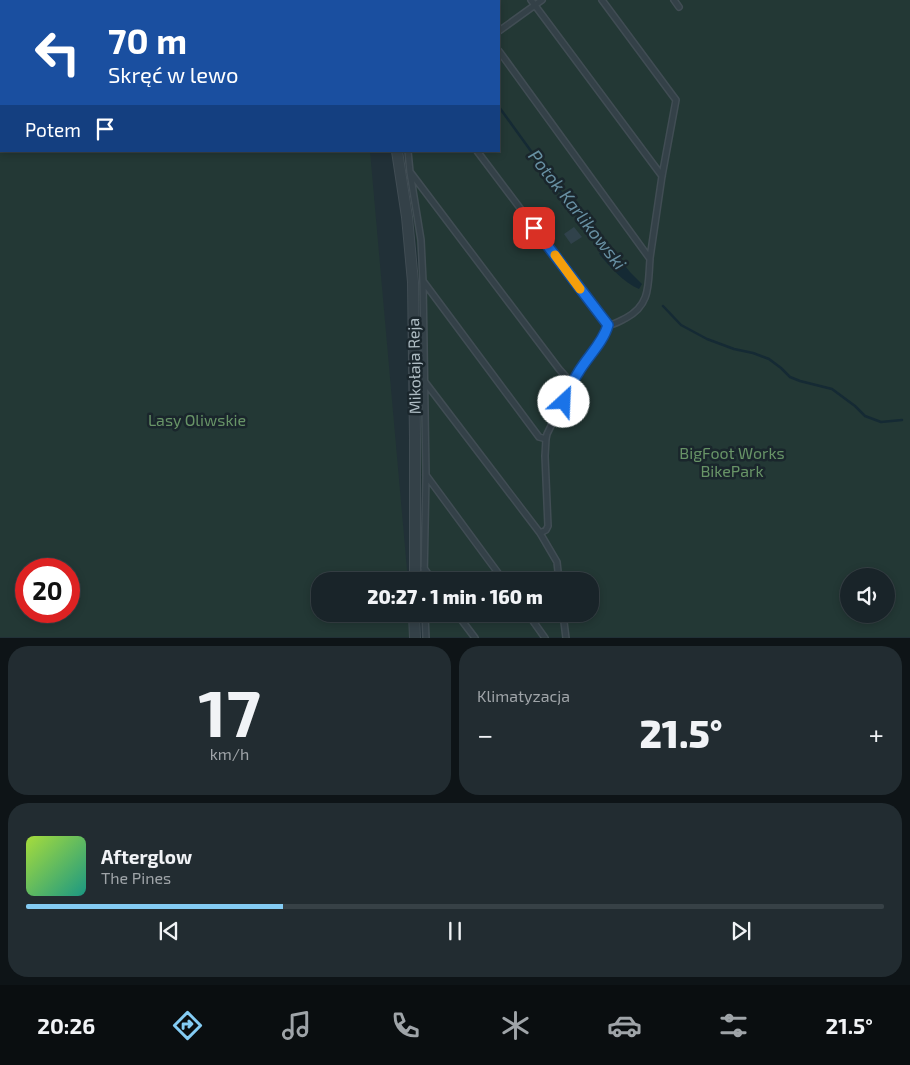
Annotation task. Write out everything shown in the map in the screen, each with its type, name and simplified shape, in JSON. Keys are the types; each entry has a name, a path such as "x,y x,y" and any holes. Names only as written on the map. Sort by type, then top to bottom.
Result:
{"street":[{"name":"Mikołaja Reja","path":"397,152 407,217 413,290 414,572"},
{"path":"414,622 415,638"}],"lane":[{"path":"531,0 662,176"},
{"path":"500,30 542,0"},
{"path":"602,0 676,100 662,176 648,286 643,304 629,316 612,325 608,325"},
{"path":"674,0 679,8"},
{"path":"500,52 650,259"},
{"path":"408,152 421,240 423,281 426,475 424,572"},
{"path":"479,152 608,325"},
{"path":"410,172 559,369 567,378 573,381"},
{"path":"423,281 539,436 546,439"},
{"path":"540,533 546,530 548,526 546,439 573,381 608,325"},
{"path":"424,381 540,533 557,562 558,572"},
{"path":"426,475 497,572"},
{"path":"424,568 427,572"},
{"path":"426,622 426,638"},
{"path":"463,622 475,638"},
{"path":"534,622 545,638"},
{"path":"564,622 566,638"}],"green space":[{"name":"BigFoot Works BikePark","path":"500,0 910,0 910,637 425,637 425,622 599,622 599,572 424,572 418,258 405,152 500,152"},
{"name":"Lasy Oliwskie","path":"0,152 370,152 407,572 311,572 311,622 412,622 413,637 0,637"}],"water":[{"path":"610,247 642,284 639,289 623,279 600,255 599,253"}],"building":[{"path":"574,227 582,237 571,244 564,234"}],"waterway":[{"name":"Potok Karlikowski","path":"500,108 573,209 594,232 607,252"},
{"name":"Potok Karlikowski","path":"663,306 681,325 707,339 769,359 790,377 832,389 865,416 881,422 902,420"}],"slow traffic":[{"path":"555,255 580,289"}],"route":[{"path":"534,228 608,325 573,381 564,402"}]}
